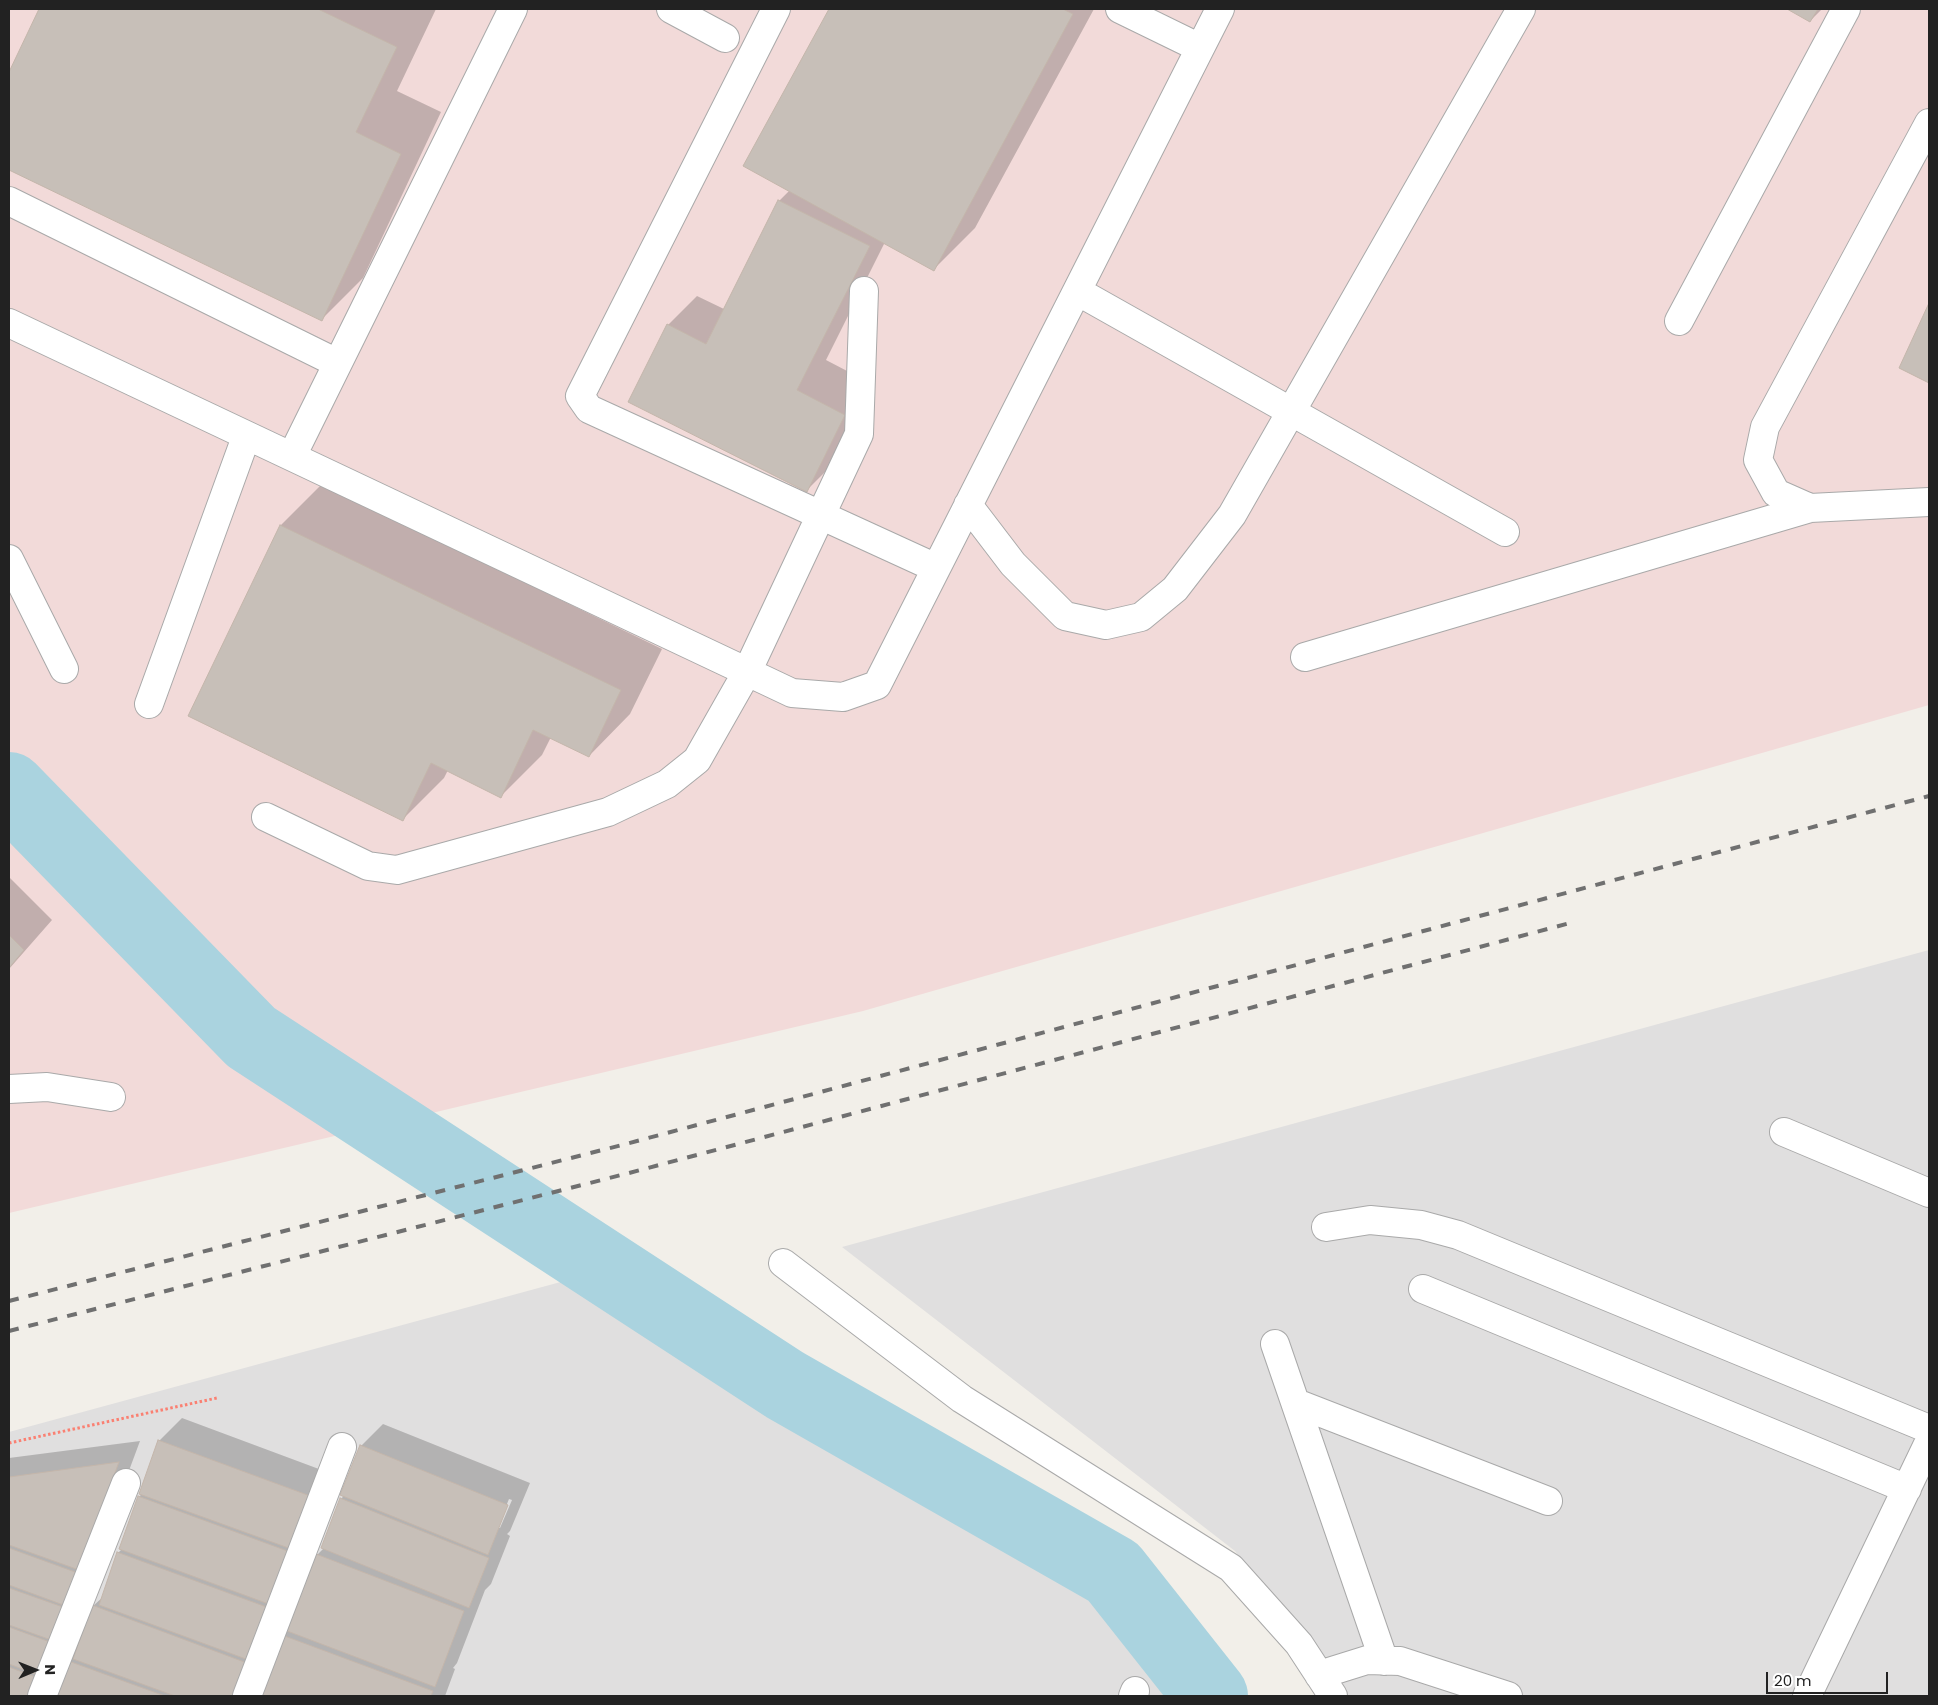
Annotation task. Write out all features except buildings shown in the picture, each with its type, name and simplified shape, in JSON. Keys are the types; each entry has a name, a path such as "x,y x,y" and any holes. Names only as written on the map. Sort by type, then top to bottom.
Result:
{"street":[{"path":"292,456 513,9"},
{"path":"671,9 725,38"},
{"path":"776,9 580,396 589,409 936,568"},
{"path":"1120,9 1200,48"},
{"path":"9,323 246,437 292,456 792,693 843,697 876,685 1220,9"},
{"path":"968,505 1013,564 1065,616 1106,625 1141,617 1175,589 1232,515 1521,9"},
{"path":"1679,321 1846,9"},
{"path":"1810,508 1776,493 1758,460 1764,427 1929,124"},
{"path":"9,200 338,363"},
{"path":"266,817 368,866 396,870 608,812 666,784 697,760 747,672 859,434 864,291"},
{"path":"1077,291 1290,413 1505,532"},
{"path":"149,704 246,437"},
{"path":"1305,657 1810,508 1929,502"},
{"path":"9,559 64,669"},
{"path":"9,1088 47,1087 111,1097"},
{"path":"1784,1132 1929,1193"},
{"path":"1326,1227 1370,1220 1422,1224 1458,1235 1929,1429"},
{"path":"783,1263 962,1399 1231,1568 1299,1644 1326,1686 1367,1660 1400,1661 1508,1696"},
{"path":"1423,1289 1907,1489"},
{"path":"1275,1344 1384,1661"},
{"path":"1296,1403 1548,1501"},
{"path":"1807,1696 1929,1442"},
{"path":"247,1696 342,1447"},
{"path":"42,1696 126,1483"}],"path":[{"path":"9,1443 217,1398"}],"shaded area":[{"path":"9,9 1929,9 1929,705 863,1011 9,1213"},
{"path":"1929,950 1929,1696 1342,1696 1235,1551 842,1247"},
{"path":"601,1271 1108,1588 1190,1696 9,1696 9,1432"}],"waterway":[{"path":"9,789 251,1037 785,1385 1113,1572 1211,1696"}],"railway":[{"path":"9,1301 622,1145 1929,796"},
{"path":"9,1331 629,1173 1570,923"}]}
